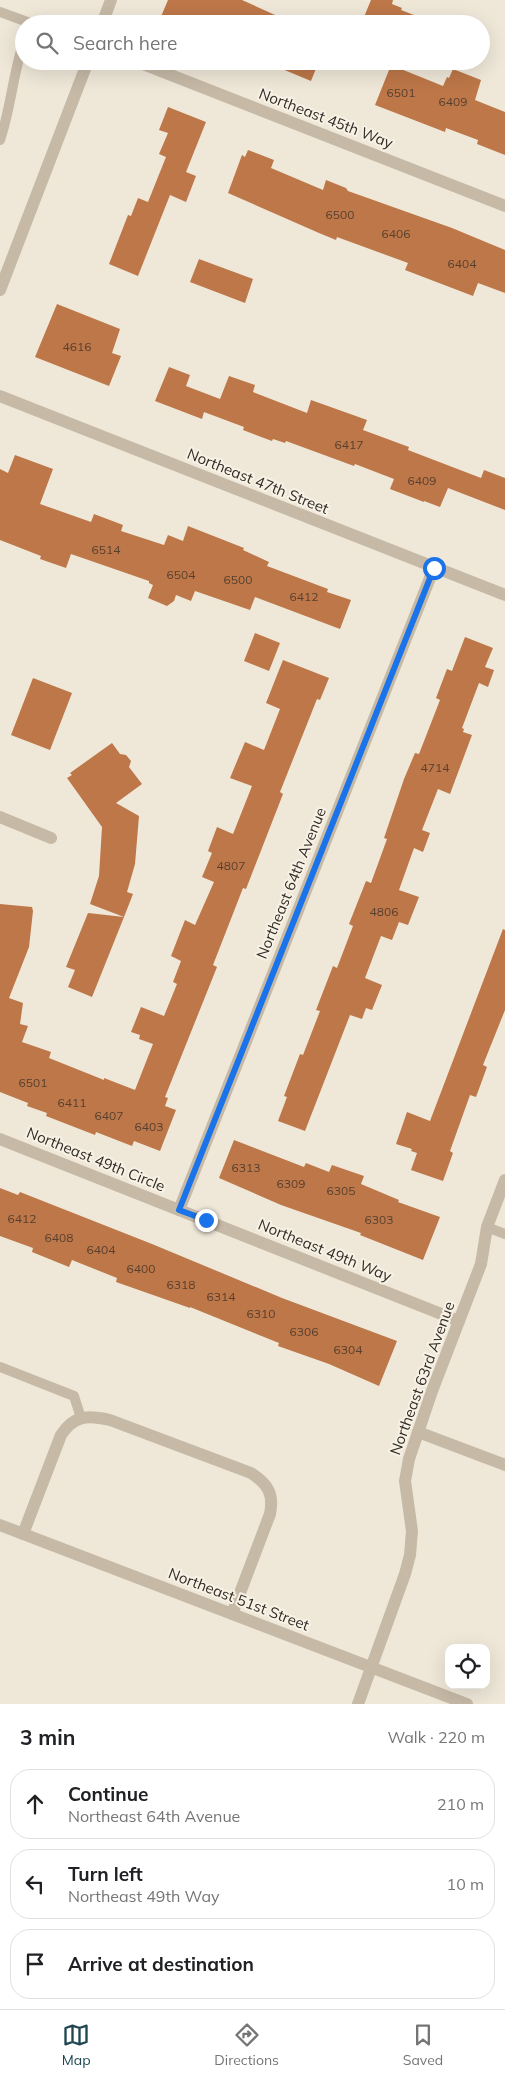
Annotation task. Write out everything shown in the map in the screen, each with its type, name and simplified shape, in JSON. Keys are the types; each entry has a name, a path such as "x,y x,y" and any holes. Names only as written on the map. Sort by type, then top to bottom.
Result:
{"street":[{"path":"105,15 111,0"},
{"path":"0,290 3,276 84,70"},
{"name":"Northeast 45th Way","path":"158,70 505,206"},
{"name":"Northeast 47th Street","path":"0,396 505,595"},
{"name":"Northeast 64th Avenue","path":"179,1210 434,568"},
{"path":"0,817 51,838"},
{"name":"Northeast 49th Circle","path":"0,1138 179,1210"},
{"name":"Northeast 63rd Avenue","path":"358,1704 410,1554 412,1531 405,1481 409,1458 432,1390 482,1264 487,1227 505,1180"},
{"name":"Northeast 49th Way","path":"179,1210 459,1321"},
{"path":"23,1534 61,1435 68,1425 80,1418 94,1416 110,1420 252,1473 263,1481 270,1491 272,1503 270,1514 232,1614"},
{"path":"418,1432 505,1465"},
{"name":"Northeast 51st Street","path":"0,1525 467,1704"}],"lane":[{"path":"0,12 15,17"},
{"path":"0,140 8,116 16,70"},
{"path":"487,1227 505,1234"},
{"path":"0,1368 74,1396 80,1418"}],"building":[{"path":"168,0 242,0 275,15 162,15"},
{"path":"371,0 393,0 392,4 414,15 365,15"},
{"path":"285,70 315,70 311,81"},
{"path":"389,70 403,70 443,86 447,77 449,78 453,70 456,70 481,80 475,100 505,112 505,155 477,144 478,140 446,128 445,132 375,105"},
{"path":"168,107 206,122 186,172 196,176 186,202 170,195 138,276 109,264 128,215 131,216 138,198 148,202 166,157 159,154 168,133 159,130"},
{"path":"248,150 274,160 271,168 323,190 326,180 346,188 348,191 452,228 505,250 505,293 478,283 473,296 405,270 408,263 337,237 336,240 228,193 242,155 245,157"},
{"path":"199,259 253,279 245,303 190,282"},
{"path":"57,304 120,329 112,353 121,356 109,386 35,357"},
{"path":"169,367 190,375 186,386 220,399 229,376 255,385 253,392 307,413 311,400 367,420 363,430 409,447 408,450 481,478 484,470 505,478 505,510 448,488 440,507 390,489 394,479 355,464 354,466 286,441 285,443 273,439 272,441 243,430 244,427 204,412 202,419 155,401"},
{"path":"15,455 53,469 40,504 91,522 94,514 123,525 121,531 164,545 168,535 183,541 188,526 244,548 243,550 269,562 267,566 328,589 327,592 351,600 340,629 255,597 250,610 195,591 191,601 176,595 174,601 167,606 148,598 153,585 149,581 71,554 66,568 40,559 41,556 0,540 0,469 8,473"},
{"path":"255,633 280,643 269,671 244,661"},
{"path":"465,637 493,648 485,667 494,670 488,687 479,683 462,728 464,729 463,732 472,735 450,794 438,789 422,830 430,833 423,852 414,848 399,890 419,897 408,925 399,922 392,940 381,936 365,978 382,985 372,1010 366,1008 362,1019 350,1015 305,1131 278,1121 287,1097 284,1096 300,1054 303,1055 320,1011 316,1010 333,966 337,968 353,926 349,924 366,881 371,883 387,839 384,838 404,779 415,753 419,754 440,700 436,698 447,669 452,671"},
{"path":"283,660 329,678 320,700 317,699 280,792 283,794 246,889 243,888 213,965 217,967 165,1097 168,1098 165,1106 176,1110 160,1151 134,1141 132,1146 96,1132 95,1135 46,1116 47,1113 27,1106 28,1103 0,1092 0,904 32,907 33,911 29,947 9,998 23,1003 20,1024 28,1026 22,1042 51,1052 49,1058 135,1090 153,1044 139,1039 140,1035 131,1032 141,1007 164,1016 177,984 173,982 181,961 171,956 185,920 195,925 214,882 202,877 212,853 208,851 217,827 233,834 252,786 230,778 245,742 264,750 280,709 266,703"},
{"path":"33,678 72,693 50,750 11,735"},
{"path":"112,743 120,754 126,755 131,761 129,767 142,784 116,803 139,816 135,864 127,892 133,894 124,917 90,904 99,876 102,827 67,778 72,775 70,773"},
{"path":"88,913 124,917 92,997 68,987 75,970 66,967"},
{"path":"503,929 505,930 505,1010 483,1065 487,1067 476,1097 470,1095 450,1151 453,1153 443,1181 411,1170 417,1153 411,1151 412,1149 396,1144 407,1112 430,1121"},
{"path":"234,1140 304,1167 306,1163 329,1172 332,1165 364,1176 361,1184 399,1200 398,1202 440,1217 423,1260 360,1235 361,1233 281,1205 219,1178"},
{"path":"0,1188 18,1195 20,1192 282,1298 397,1341 379,1386 329,1364 278,1346 279,1343 190,1307 116,1282 117,1278 72,1260 69,1267 32,1252 33,1248 0,1236"}],"route":[{"path":"206,1220 179,1210 434,568"}]}
